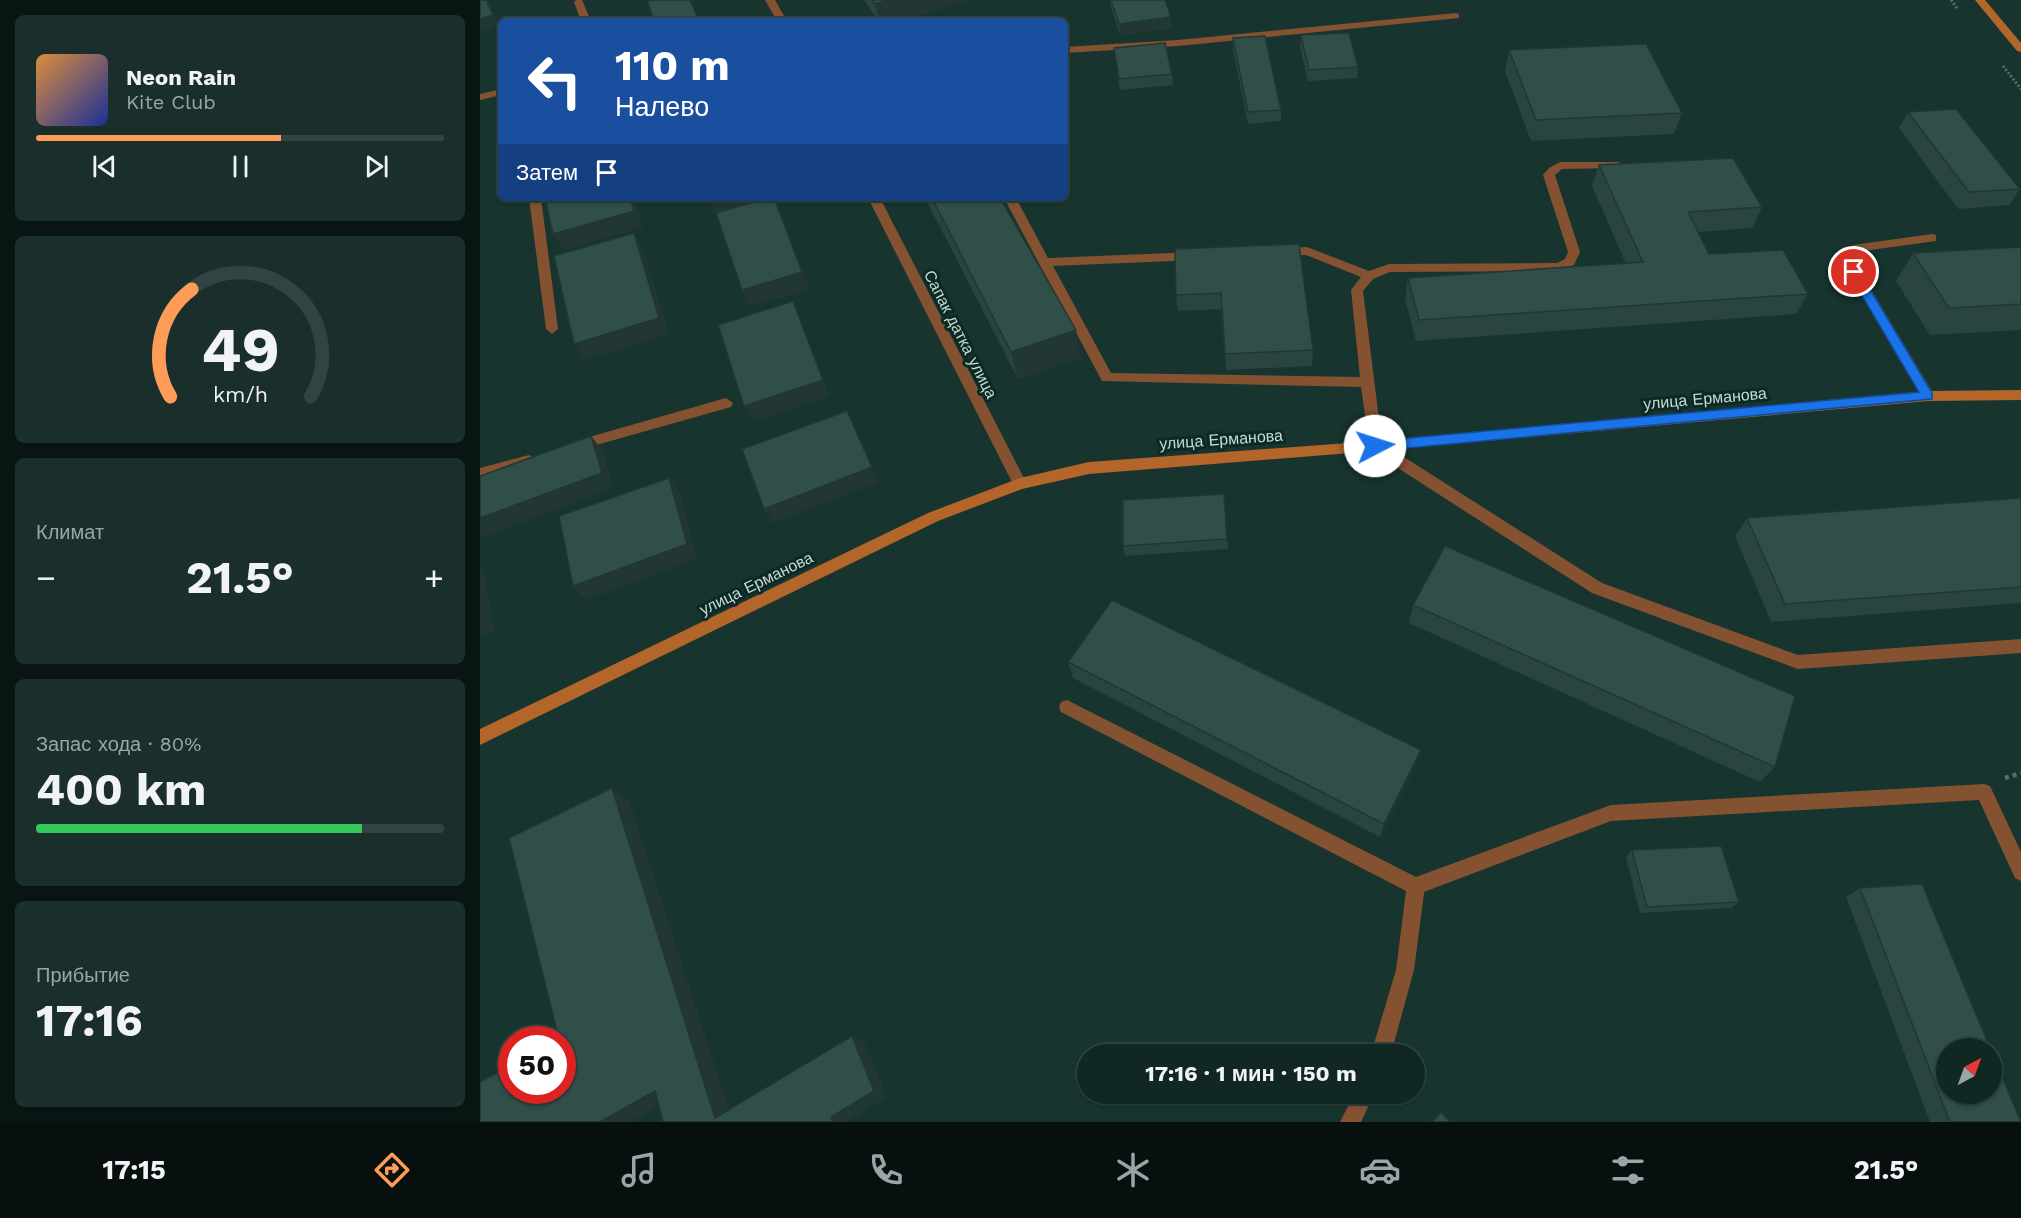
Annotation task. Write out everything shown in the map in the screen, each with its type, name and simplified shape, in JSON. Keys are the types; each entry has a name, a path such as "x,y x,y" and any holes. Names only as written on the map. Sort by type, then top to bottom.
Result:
{"main road":[{"path":"1980,0 2021,49"},
{"name":"улица Ерманова","path":"480,737 933,517 1020,484 1089,468 1375,446 1928,396 2021,395"}],"street":[{"path":"770,0 780,18"},
{"path":"579,2 585,18"},
{"path":"1068,50 1178,43 1456,16"},
{"path":"480,97 498,93"},
{"path":"1629,165 1560,166 1553,170 1550,175 1574,252 1570,262 1558,267 1389,268 1370,276 1357,290 1375,446 1597,588 1798,662 2021,646"},
{"path":"535,201 552,329"},
{"name":"Сапак датка улица","path":"876,201 1020,484"},
{"path":"1012,201 1107,378 1368,382"},
{"path":"1928,396 1854,272 1857,248 1932,237"},
{"path":"1271,252 1307,251 1370,276"},
{"path":"1045,262 1212,255"},
{"path":"480,474 726,403"},
{"path":"1067,707 1416,886 1611,813 1984,792 2021,872"},
{"path":"1384,1044 1405,970 1416,886"},
{"path":"1350,1122 1359,1104"}],"building":[{"path":"480,0 486,0 493,15 480,19"},
{"path":"690,0 698,18 653,18 647,1"},
{"path":"872,0 889,0 875,4"},
{"path":"1111,0 1165,0 1171,17 1119,24"},
{"path":"1349,33 1358,67 1309,70 1301,35"},
{"path":"1265,36 1281,110 1248,112 1233,38"},
{"path":"1165,43 1172,74 1119,79 1114,48"},
{"path":"1646,44 1682,113 1536,120 1509,50"},
{"path":"1956,109 2020,189 1969,192 1908,112"},
{"path":"1733,158 1762,207 1688,212 1709,254 1783,250 1808,294 1419,320 1408,278 1643,262 1599,165"},
{"path":"546,201 631,201 634,211 553,234"},
{"path":"758,201 775,201 802,272 742,290 716,213"},
{"path":"934,201 1002,201 1076,330 1011,352"},
{"path":"634,233 659,318 574,344 554,256"},
{"path":"1299,244 1313,350 1225,354 1221,293 1176,295 1175,249"},
{"path":"2021,247 2021,304 1949,308 1913,253"},
{"path":"793,301 823,380 744,406 718,325"},
{"path":"847,411 872,467 764,509 742,449"},
{"path":"591,436 602,473 480,518 480,476"},
{"path":"669,478 687,544 573,586 559,516"},
{"path":"1224,494 1227,539 1123,546 1123,500"},
{"path":"2021,498 2021,587 1785,604 1747,518"},
{"path":"1445,546 1795,696 1775,767 1413,605"},
{"path":"1112,600 1421,750 1384,824 1068,662"},
{"path":"612,788 715,1118 852,1036 874,1091 831,1117 833,1122 663,1122 655,1091 600,1122 480,1122 480,1082 498,1072 498,1104 576,1104 576,1026 556,1026 509,838"},
{"path":"1721,846 1739,902 1647,907 1632,850"},
{"path":"1922,884 1986,1038 1936,1038 1936,1086 1860,888"},
{"path":"2002,1077 2021,1122 1950,1122 1943,1104 2002,1104"},
{"path":"1441,1112 1450,1122 1432,1122"}],"route":[{"path":"1375,446 1928,396 1854,272"}]}
